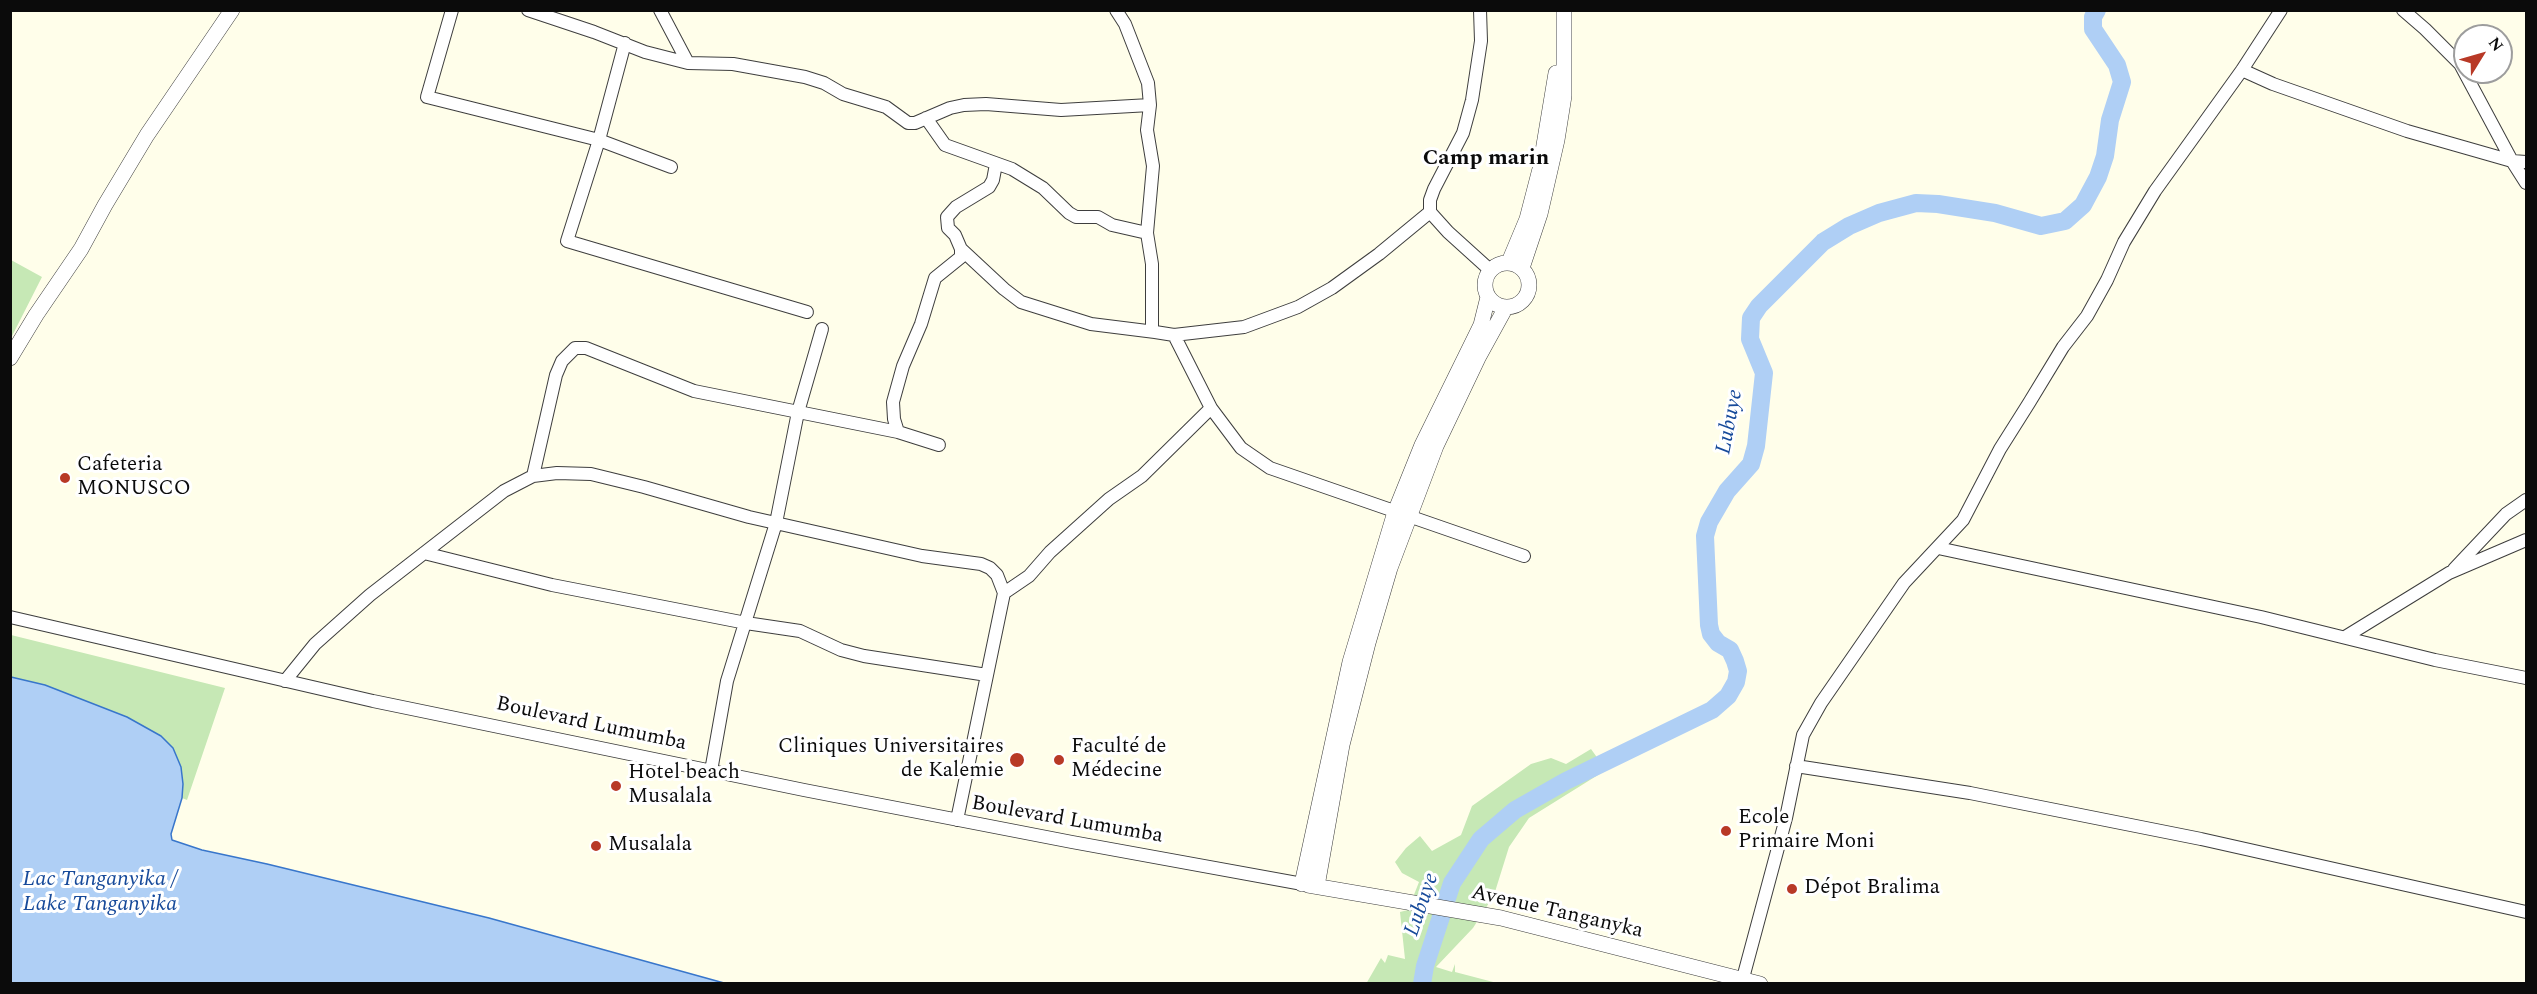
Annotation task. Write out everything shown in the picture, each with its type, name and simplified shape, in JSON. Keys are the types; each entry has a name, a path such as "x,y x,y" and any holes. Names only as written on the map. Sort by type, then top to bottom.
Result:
{"street":[{"path":"10,358 81,249 147,135 232,10"},
{"path":"452,10 427,98 599,140 671,167"},
{"path":"528,10 645,52 688,63 733,64 805,77 824,83 843,94 886,107 908,123 915,123 950,108 986,104 1061,110 1150,105"},
{"path":"660,10 688,63"},
{"path":"1116,10 1125,24 1148,83 1150,105 1148,130 1153,166 1147,233 1152,264 1152,328 1155,332"},
{"path":"1480,10 1480,41 1472,100 1463,133 1434,189 1430,200 1430,212 1448,232 1490,270"},
{"path":"1515,265 1540,169 1555,83 1558,10"},
{"path":"1515,265 1540,214 1557,140 1564,96 1564,10"},
{"path":"1743,978 1786,818 1803,735 1832,687 1904,583 1920,563 1938,548 1963,520 2000,449 2034,393 2063,347 2087,316 2124,242 2155,192 2242,70 2281,10"},
{"path":"2403,10 2426,29 2460,64 2526,183"},
{"path":"625,44 599,140 567,241 807,312"},
{"path":"2242,70 2283,88 2407,131 2512,161 2526,162"},
{"path":"926,118 945,145 1012,169 1043,188 1076,217 1098,217 1112,225 1147,233"},
{"path":"898,432 894,419 893,402 903,366 921,324 935,278 956,263 961,256 955,235 948,228 947,217 956,207 989,187 996,164"},
{"path":"960,249 1021,302 1091,324 1174,335 1244,327 1298,307 1332,288 1379,254 1430,212"},
{"path":"1309,885 1354,693 1422,446 1481,325 1488,297 1485,279 1490,270 1498,264 1515,265 1528,276 1528,295 1518,305 1506,307 1497,305 1488,297"},
{"path":"1402,515 1478,358 1506,307"},
{"path":"711,771 727,681 776,523 798,412 822,328"},
{"path":"1174,335 1211,408 1241,448 1270,468 1524,556"},
{"path":"533,476 556,375 562,361 575,348 586,348 694,391 898,432 939,445"},
{"path":"1004,593 1029,576 1050,552 1109,499 1143,476 1211,408"},
{"path":"285,681 315,644 370,595 504,491 533,476 557,473 591,474 776,523 922,556 981,564 990,568 997,575 1004,593 957,820"},
{"path":"2450,573 2506,514 2526,500"},
{"path":"2345,637 2450,573 2526,540"},
{"path":"1938,548 2345,637 2435,660 2526,678"},
{"path":"424,553 552,585 746,623 800,631 841,650 864,656 987,675"},
{"name":"Boulevard Lumumba","path":"10,617 285,681 711,771 957,820 1309,885"},
{"path":"1796,766 1970,793 2121,823 2526,912"},
{"name":"Avenue Tanganyka","path":"1309,885 1501,918 1760,984"}],"green space":[{"path":"11,260 42,277 11,338"},
{"path":"11,635 225,688 187,800 182,798 181,767 127,717 45,685 11,677"},
{"path":"1591,749 1606,770 1529,818 1509,847 1494,895 1473,928 1436,967 1452,972 1455,964 1455,972 1497,983 1366,984 1381,958 1385,963 1388,955 1405,959 1400,912 1408,910 1419,882 1402,873 1395,862 1406,848 1420,836 1432,851 1461,835 1472,806 1531,764 1551,758 1566,764"}],"water":[{"name":"Lac Tanganyika / Lake Tanganyika","path":"11,677 45,685 127,717 161,736 173,748 181,767 183,784 182,798 171,834 172,840 202,850 489,918 724,983 11,983"}],"waterway":[{"name":"Lubuye","path":"1422,984 1425,966 1452,883 1481,839 1515,810 1566,781 1712,710 1728,696 1736,682 1738,671 1730,650 1718,643 1711,634 1709,625 1705,536 1709,522 1727,491 1751,464 1756,446 1764,373 1750,339 1751,318 1759,306 1823,242 1849,226 1879,213 1916,203 1995,213 2041,226 2065,221 2083,205 2098,177 2105,156 2110,120 2122,82 2117,65 2093,29 2093,17 2097,10"}],"place":[{"name":"Cafeteria MONUSCO","path":"65,478"},
{"name":"Cliniques Universitaires de Kalemie","path":"1017,760"},
{"name":"Faculté de Médecine","path":"1059,760"},
{"name":"Hotel beach Musalala","path":"616,786"},
{"name":"Ecole Primaire Moni","path":"1726,831"},
{"name":"Musalala","path":"596,846"},
{"name":"Dépot Bralima","path":"1792,889"}],"district":[{"name":"Camp marin","path":"1486,160"}]}
